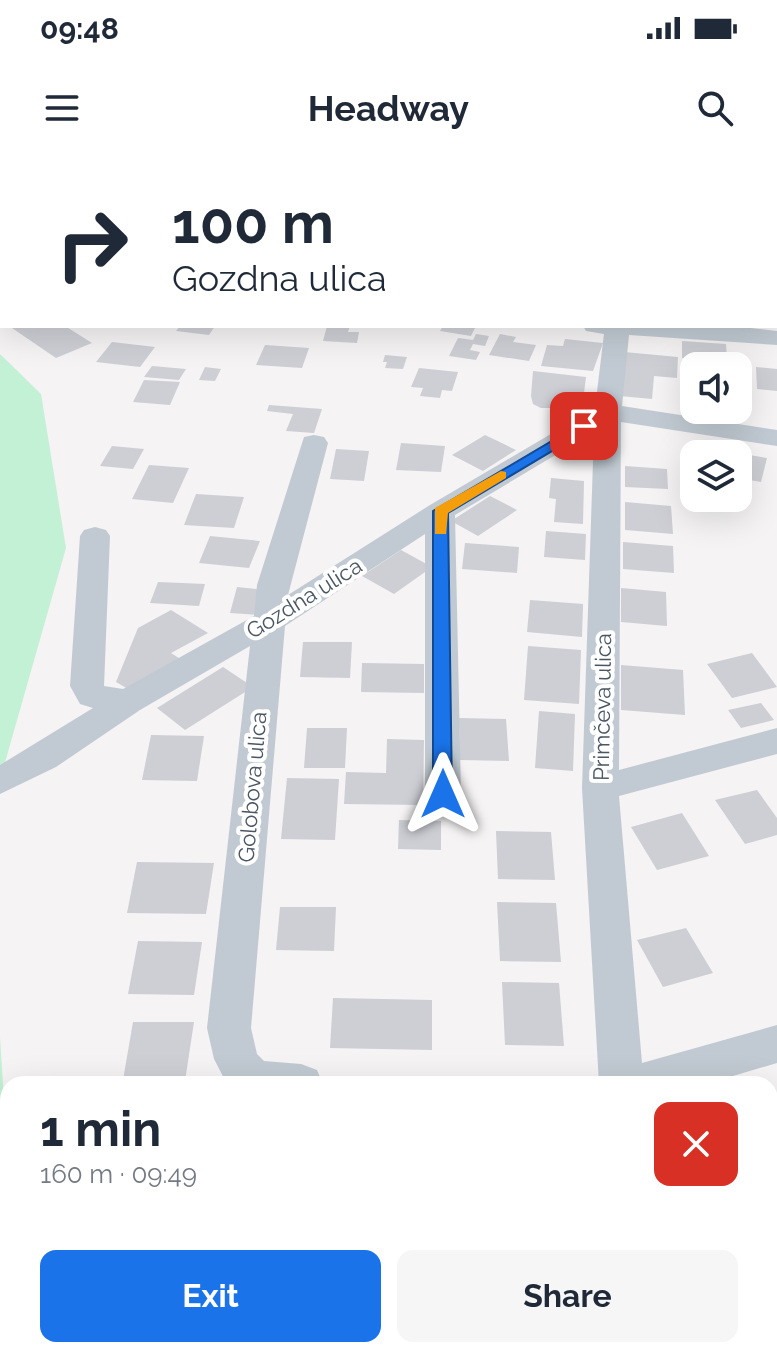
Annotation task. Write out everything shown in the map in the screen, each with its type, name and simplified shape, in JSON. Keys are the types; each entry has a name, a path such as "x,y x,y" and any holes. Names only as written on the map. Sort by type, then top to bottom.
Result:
{"street":[{"path":"606,328 699,330 777,337"},
{"name":"Primčeva ulica","path":"606,328 608,412 600,788 620,1076"},
{"path":"747,328 777,337"},
{"path":"608,412 777,438"},
{"name":"Gozdna ulica","path":"0,781 43,758 128,702 268,622 440,511 608,412"},
{"name":"Golobova ulica","path":"248,1076 236,1061 229,1028 268,622 273,585 314,443"},
{"path":"440,511 443,794"},
{"path":"95,536 87,686 92,696 128,702"},
{"path":"600,788 777,741"},
{"path":"667,1076 777,1044"}],"green space":[{"path":"0,354 41,394 66,548 0,780"},
{"path":"0,1037 2,1076 0,1076"}],"building":[{"path":"12,328 68,328 92,343 56,358"},
{"path":"178,328 214,328 209,335 176,331"},
{"path":"326,328 349,328 348,332 359,332 357,343 323,341"},
{"path":"442,328 475,328 471,336 440,331"},
{"path":"476,334 489,336 485,346 473,344 470,350 480,352 476,360 449,356 458,338 473,340"},
{"path":"500,334 516,337 513,342 536,345 529,361 489,355"},
{"path":"565,339 603,343 593,371 541,366 547,345 563,346"},
{"path":"682,341 726,344 726,352 682,352"},
{"path":"112,342 155,347 140,367 96,362"},
{"path":"265,345 309,348 302,368 256,365"},
{"path":"624,352 678,357 677,378 654,376 652,399 620,396"},
{"path":"385,355 407,357 403,369 385,368"},
{"path":"152,366 186,369 179,380 144,377"},
{"path":"205,367 221,369 215,381 199,380"},
{"path":"756,367 777,369 777,391 757,389"},
{"path":"419,368 458,372 452,391 442,390 440,398 420,396 423,388 411,387"},
{"path":"533,371 586,377 584,393 568,392 569,400 561,408 541,408 533,404 531,396"},
{"path":"144,380 180,382 170,405 133,402"},
{"path":"269,405 322,409 314,433 286,431 293,414 267,411"},
{"path":"485,435 516,450 483,471 452,455"},
{"path":"401,443 445,446 441,472 396,470"},
{"path":"112,446 144,449 133,469 100,466"},
{"path":"336,449 369,451 364,481 330,479"},
{"path":"752,455 767,458 761,482 752,480"},
{"path":"149,465 189,468 173,503 132,499"},
{"path":"625,466 667,469 668,489 625,487"},
{"path":"551,478 584,481 583,524 554,522 556,499 549,498"},
{"path":"196,494 244,497 234,528 184,525"},
{"path":"490,496 517,510 478,536 451,521"},
{"path":"625,502 671,506 673,534 625,530"},
{"path":"546,531 586,534 585,560 544,557"},
{"path":"210,536 260,541 249,568 199,563"},
{"path":"623,542 673,546 674,573 623,569"},
{"path":"465,543 519,547 517,573 462,569"},
{"path":"401,550 432,567 394,594 362,576"},
{"path":"158,582 205,584 199,606 150,603"},
{"path":"237,587 267,590 260,615 230,613"},
{"path":"621,588 666,592 667,626 621,622"},
{"path":"530,600 583,604 582,637 527,632"},
{"path":"171,610 208,633 171,653 182,660 128,689 116,682 138,628"},
{"path":"303,642 352,642 350,678 300,677"},
{"path":"528,646 581,650 579,704 524,700"},
{"path":"752,653 777,687 732,698 707,664"},
{"path":"362,663 424,664 424,693 361,692"},
{"path":"621,665 683,670 685,715 621,710"},
{"path":"223,667 253,687 185,730 157,708"},
{"path":"761,703 774,720 741,728 728,710"},
{"path":"539,711 575,714 573,771 535,768"},
{"path":"459,718 506,719 509,761 460,760"},
{"path":"307,728 347,728 345,768 304,768"},
{"path":"151,735 204,736 197,781 142,780"},
{"path":"387,739 424,740 423,805 344,804 346,772 386,773"},
{"path":"287,778 339,779 335,840 281,839"},
{"path":"757,790 777,818 777,835 745,844 715,800"},
{"path":"682,813 709,856 657,870 631,827"},
{"path":"399,820 441,821 441,850 398,849"},
{"path":"496,831 551,832 555,880 498,879"},
{"path":"137,862 214,863 206,914 127,913"},
{"path":"497,902 556,903 561,962 500,961"},
{"path":"280,907 336,907 334,951 276,950"},
{"path":"686,928 713,973 663,987 637,940"},
{"path":"138,941 202,942 194,995 128,994"},
{"path":"502,982 559,983 564,1046 505,1045"},
{"path":"333,998 432,1000 432,1050 330,1048"},
{"path":"133,1022 194,1022 186,1076 124,1076"}],"slow traffic":[{"path":"441,531 440,511 501,475"}],"route":[{"path":"443,794 440,511 584,426"}]}
